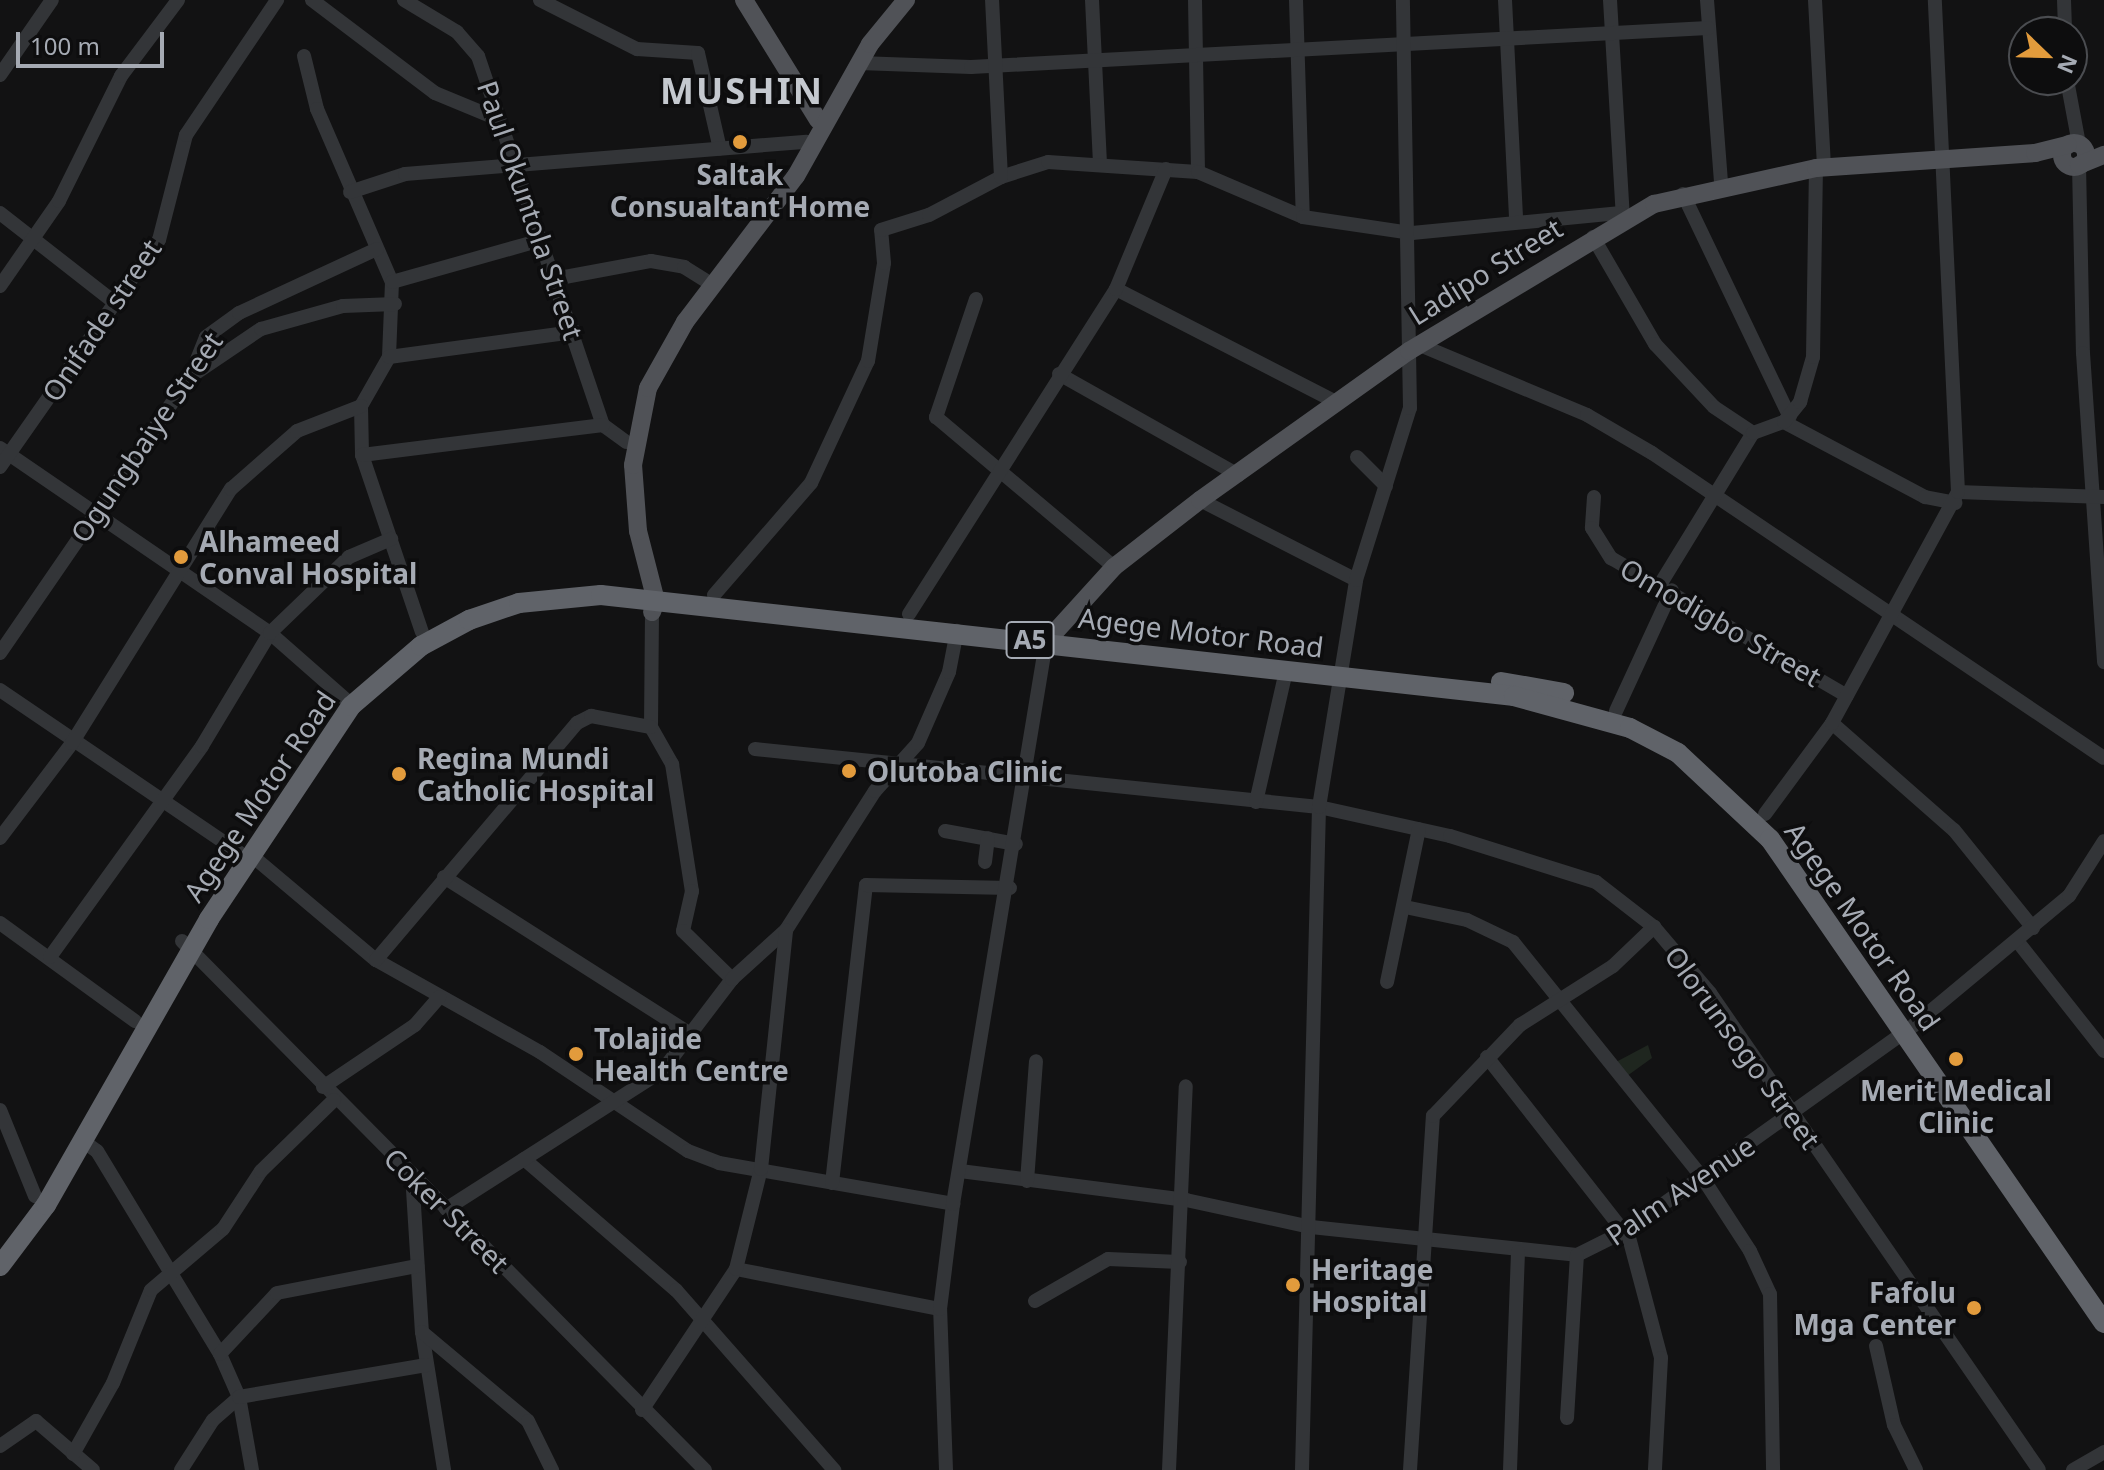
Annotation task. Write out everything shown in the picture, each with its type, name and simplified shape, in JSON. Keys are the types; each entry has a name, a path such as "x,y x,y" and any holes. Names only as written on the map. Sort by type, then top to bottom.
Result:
{"highway":[{"name":"Agege Motor Road","path":"0,1247 35,1196 135,1021 345,699 422,632 492,601 553,587 957,631 1047,637 1338,671 1573,707 1678,753 1770,839 2104,1302"},
{"name":"Agege Motor Road","path":"245,854 351,706 421,646 519,603 714,595 909,614 1286,671 1338,671 1533,685 1616,711 1702,756 1765,814 2104,1323"},
{"name":"Agege Motor Road","path":"0,1266 83,1141 187,944"}],"main road":[{"path":"744,0 818,120"},
{"path":"649,597 626,442 649,365 705,280 807,142 818,120 897,0"},
{"path":"649,597 633,477 633,441 648,388 685,322 796,176 859,63 906,0"},
{"path":"2073,144 2062,157 2074,165 2104,155"},
{"name":"Ladipo Street","path":"1047,637 1114,567 1200,500 1414,348 1622,217 1683,194 1721,184 1820,167 2035,153 2073,144 2104,147"},
{"name":"Ladipo Street","path":"2035,153 2074,165"}],"street":[{"path":"0,75 52,0"},
{"path":"0,286 35,239 121,76 178,0"},
{"name":"Onifade street","path":"3,456 159,240 186,135 277,0"},
{"path":"312,0 435,93 498,119"},
{"name":"Paul Okuntola Street","path":"404,0 457,32 478,56 498,119 519,166 538,241 575,332 603,425"},
{"path":"540,0 637,49 698,53 720,149"},
{"path":"992,0 1001,177"},
{"path":"1092,0 1100,161"},
{"path":"1195,0 1198,172"},
{"path":"1296,0 1303,217"},
{"path":"1302,1470 1311,1227 1319,807 1338,671 1356,580 1410,408 1414,348 1403,0"},
{"path":"1505,0 1516,219"},
{"path":"714,595 811,483 868,361 884,263 881,230 929,215 1001,177 1048,162 1100,161 1198,172 1303,217 1412,233 1516,219 1622,217 1610,0"},
{"path":"1707,0 1721,184"},
{"path":"1616,711 1667,587 1716,497 1753,433 1787,420 1813,357 1820,167 1815,0"},
{"path":"1765,814 1832,723 1956,497 1935,0"},
{"path":"859,63 993,64 1094,60 1708,28"},
{"path":"304,56 350,192 392,282 395,304 389,357 361,406 362,455 422,632"},
{"path":"2068,96 2073,144"},
{"path":"350,192 405,174 807,142"},
{"path":"2074,165 2098,497 2104,662"},
{"path":"909,614 1059,374 1116,289 1166,169"},
{"path":"1683,194 1787,420 1925,497 2098,497"},
{"path":"0,213 115,303"},
{"path":"1593,237 1655,344 1714,407 1753,433"},
{"path":"392,282 538,241"},
{"name":"Ogungbaiye Street","path":"0,653 190,377 206,337 253,306 377,249"},
{"path":"554,279 651,261 705,280"},
{"path":"1116,289 1338,403"},
{"path":"976,299 936,417 996,473 1114,567"},
{"path":"190,377 261,329 343,306 395,304"},
{"path":"253,306 261,329"},
{"path":"389,357 575,332"},
{"path":"1414,348 1587,415 1716,497 2104,758"},
{"path":"1059,374 1238,475"},
{"path":"0,838 72,743 253,464 322,416 361,406"},
{"path":"362,455 603,425 626,442"},
{"path":"3,456 270,633 345,699"},
{"path":"1357,457 1386,486"},
{"name":"Omodigbo Street","path":"1594,497 1596,539 1611,558 1667,587 1847,696"},
{"path":"1200,500 1356,580"},
{"path":"50,957 159,801 270,633 349,557 391,539"},
{"path":"649,597 651,727 672,764 690,871 683,931 732,979"},
{"path":"446,1209 616,1105 663,1070 732,979 786,930 936,709 957,631"},
{"path":"946,1470 940,1309 953,1204 1010,888 1047,637"},
{"path":"1256,802 1286,671"},
{"path":"0,690 72,743 245,854 376,960 540,1052 616,1105 706,1159 953,1204"},
{"path":"376,960 577,723 591,716 651,727"},
{"path":"1832,723 1954,830 2033,928"},
{"name":"Olorunsogo Street","path":"755,749 897,767 1319,807 1419,829 1574,872 1654,927 1793,1113 2039,1470"},
{"path":"1387,982 1419,829"},
{"path":"945,831 1016,844"},
{"path":"985,862 988,838"},
{"name":"Palm Avenue","path":"960,1171 1186,1200 1311,1227 1420,1236 1518,1252 1577,1255 1625,1231 1793,1113 2018,942 2069,896 2104,841"},
{"path":"444,877 690,1034"},
{"path":"832,1183 866,885 1010,888"},
{"path":"1405,907 1467,920 1513,942 1702,1177 1770,1294 1773,1470"},
{"path":"0,923 135,1021"},
{"path":"1410,1470 1420,1236 1433,1116 1487,1057 1558,998 1613,966 1654,927"},
{"path":"642,1410 736,1269 761,1169 786,930"},
{"path":"2018,942 2104,1051"},
{"name":"Coker Street","path":"187,944 334,1100 412,1174 642,1410 705,1470"},
{"path":"323,1087 415,1025 439,997"},
{"path":"1487,1057 1625,1231 1661,1358 1655,1470"},
{"path":"1027,1181 1036,1061"},
{"path":"1169,1470 1186,1200 1186,1086"},
{"path":"73,1454 113,1383 151,1290 167,1272 223,1229 261,1171 334,1100"},
{"path":"0,1110 35,1196"},
{"path":"83,1141 97,1151 167,1272 220,1354 239,1397 252,1470"},
{"path":"524,1159 704,1319 834,1470"},
{"path":"412,1174 422,1332 444,1470"},
{"path":"1510,1470 1518,1252"},
{"path":"1567,1418 1577,1255"},
{"path":"1035,1301 1108,1259 1180,1262"},
{"path":"220,1354 277,1293 417,1266"},
{"path":"736,1269 940,1309"},
{"path":"422,1332 528,1421 552,1470"},
{"path":"1876,1346 1894,1425 1916,1470"},
{"path":"181,1470 213,1420 239,1397 426,1365"},
{"path":"0,1446 36,1421 93,1470"},
{"path":"2073,1470 2104,1452"}],"shaded area":[{"path":"1648,1045 1652,1058 1627,1076 1616,1062"}],"place":[{"name":"Saltak Consualtant Home","path":"740,142"},
{"name":"Alhameed Conval Hospital","path":"181,557"},
{"name":"Olutoba Clinic","path":"849,771"},
{"name":"Regina Mundi Catholic Hospital","path":"399,774"},
{"name":"Tolajide Health Centre","path":"576,1054"},
{"name":"Merit Medical Clinic","path":"1956,1059"},
{"name":"Heritage Hospital","path":"1293,1285"},
{"name":"Fafolu Mga Center","path":"1974,1308"}],"district":[{"name":"MUSHIN","path":"742,91"}]}
